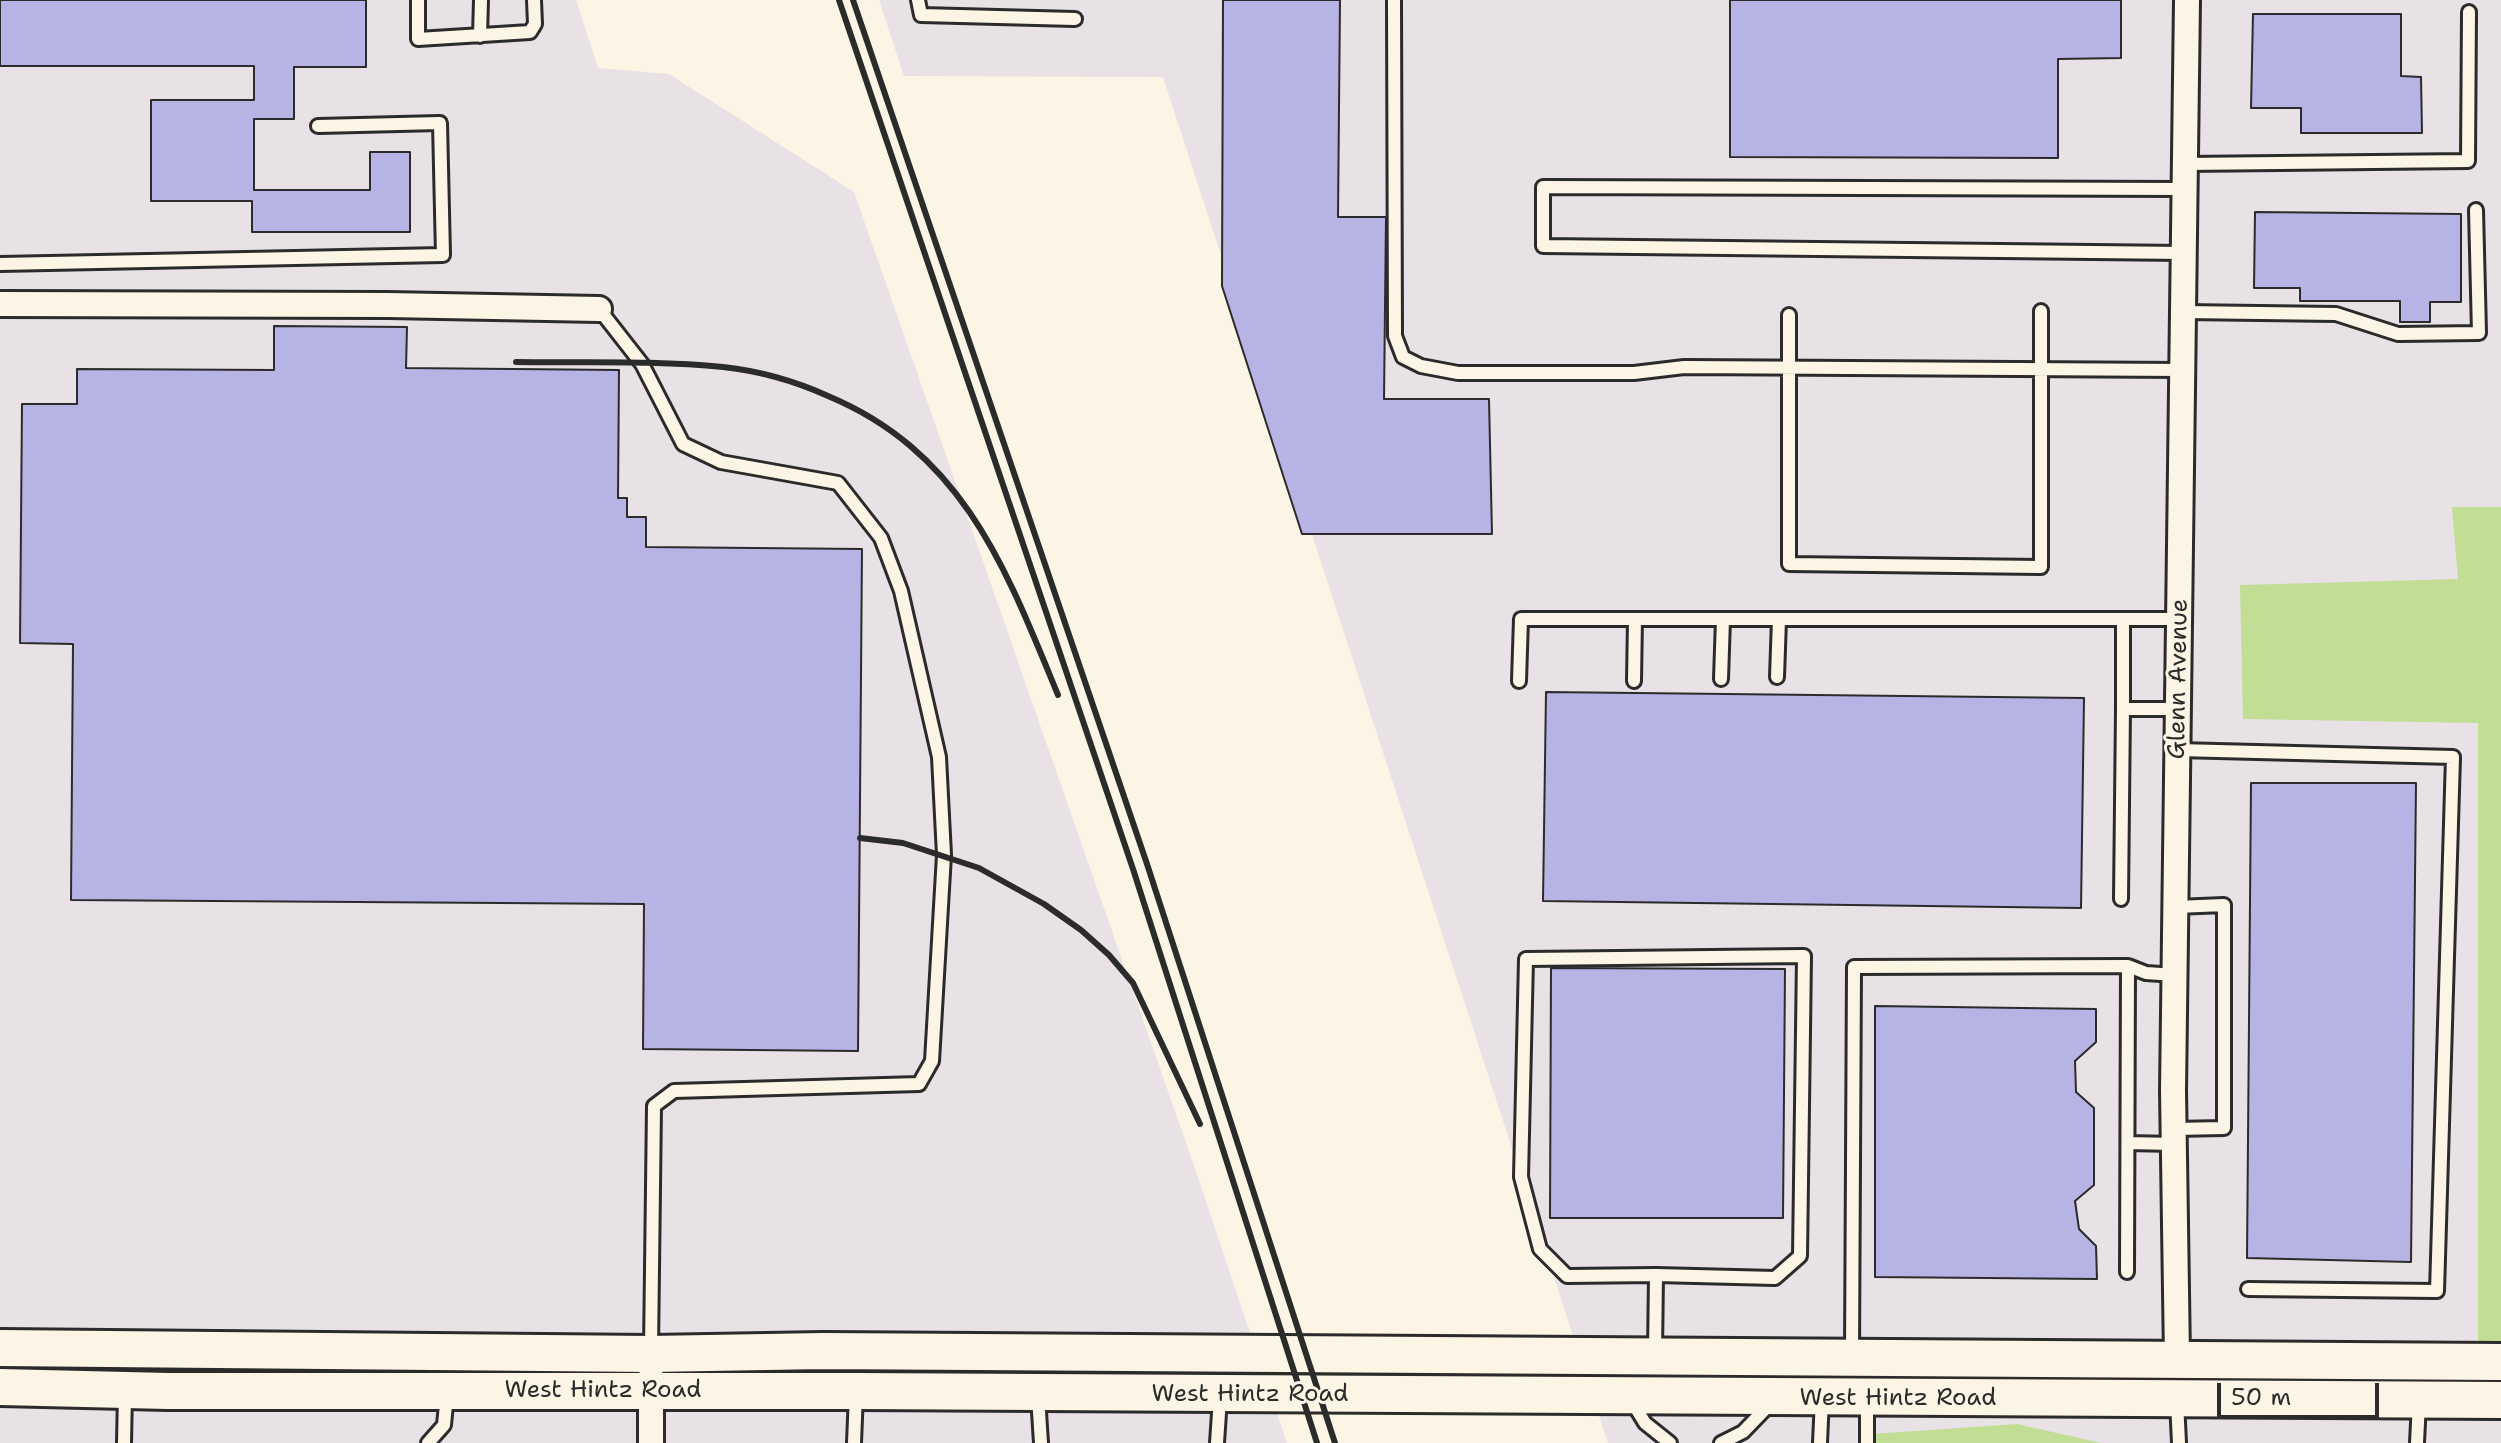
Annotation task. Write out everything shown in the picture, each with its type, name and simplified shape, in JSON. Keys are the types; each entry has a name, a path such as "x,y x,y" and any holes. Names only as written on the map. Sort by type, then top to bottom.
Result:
{"main road":[{"name":"West Hintz Road","path":"0,1348 651,1354 838,1351 1852,1357 2177,1379 2420,1400 2501,1400"},
{"name":"West Hintz Road","path":"0,1387 1867,1399 2501,1362"}],"street":[{"name":"Glenn Avenue","path":"2177,1379 2175,975 2187,0"},
{"path":"0,304 599,309"},
{"path":"651,1354 651,1443"}],"lane":[{"path":"418,0 418,39 530,32 535,24 534,0"},
{"path":"480,36 481,0"},
{"path":"918,0 921,15 1075,19"},
{"path":"1394,0 1395,336 1403,357 1421,366 1458,373 1634,373 1684,367 2183,370"},
{"path":"2184,253 1543,246 1543,187 2185,177 2468,161 2469,12"},
{"path":"0,264 443,255 440,123 318,126"},
{"path":"2183,312 2336,314 2398,334 2479,333 2476,210"},
{"path":"599,309 642,364 683,444 721,462 838,483 881,538 901,591 939,757 944,855 932,1061 919,1084 674,1091 654,1106 651,1354"},
{"path":"1789,315 1789,564 2041,567 2041,311"},
{"path":"1519,681 1521,619 2179,619"},
{"path":"1634,681 1635,619"},
{"path":"1721,679 1723,619"},
{"path":"1777,677 1779,619"},
{"path":"2121,899 2123,619"},
{"path":"2123,709 2178,709"},
{"path":"2178,750 2453,757 2437,1291 2248,1289"},
{"path":"2128,1143 2224,1128 2224,905 2176,907"},
{"path":"1804,956 1800,1256 1775,1278 1656,1275 1567,1276 1540,1249 1521,1177 1526,959 1804,956"},
{"path":"2127,1272 2128,966"},
{"path":"1852,1357 1854,967 2128,966 2146,973 2175,975"},
{"path":"1655,1356 1656,1275"},
{"path":"2177,1379 2179,1443"},
{"path":"124,1443 125,1390"},
{"path":"428,1443 444,1425 447,1391"},
{"path":"854,1443 856,1391"},
{"path":"1038,1393 1041,1443"},
{"path":"1217,1443 1220,1394"},
{"path":"1629,1397 1645,1423 1670,1443"},
{"path":"1721,1443 1743,1432 1776,1398"},
{"path":"1820,1443 1822,1398"},
{"path":"1867,1399 1867,1443"},
{"path":"2417,1443 2420,1400"}],"shaded area":[{"path":"0,0 576,0 598,68 669,74 854,192 1201,1186 1287,1443 0,1443"},
{"path":"879,0 2501,0 2501,1443 1608,1443 1163,77 904,76"}],"green space":[{"path":"2452,507 2501,507 2501,1342 2478,1342 2478,723 2243,719 2240,585 2458,579"},
{"path":"2017,1424 2101,1443 1872,1443 1872,1434"}],"building":[{"path":"0,0 366,0 366,67 294,67 294,119 254,119 254,190 370,190 370,152 410,152 410,232 252,232 252,201 151,201 151,100 254,100 254,66 0,66"},
{"path":"1223,0 1340,0 1338,217 1386,217 1384,399 1489,399 1492,534 1302,534 1222,286"},
{"path":"1730,0 2121,0 2121,58 2058,59 2058,158 1730,157"},
{"path":"2253,14 2401,14 2401,76 2421,77 2422,133 2301,133 2301,108 2251,108"},
{"path":"2255,212 2461,214 2461,302 2430,302 2430,322 2400,322 2400,301 2300,301 2300,288 2254,288"},
{"path":"274,326 407,327 406,368 619,370 618,498 627,498 627,517 646,517 646,547 862,549 858,1051 643,1049 644,904 71,900 73,644 20,643 22,404 77,404 77,369 274,370"},
{"path":"1546,692 2084,698 2081,908 1543,901"},
{"path":"2251,783 2416,783 2411,1262 2247,1258"},
{"path":"1551,968 1785,969 1783,1218 1550,1218"},
{"path":"1875,1006 2096,1009 2096,1042 2075,1061 2076,1092 2094,1108 2094,1185 2075,1201 2079,1229 2096,1246 2097,1279 1875,1277"}],"railway":[{"path":"839,0 1133,869 1317,1443"},
{"path":"853,0 1147,864 1335,1443"},
{"path":"516,362 646,363 737,369 803,386 875,420 914,449 947,482 974,520 1019,603 1058,695"},
{"path":"860,838 903,843 979,868 1044,904 1081,930 1109,955 1133,983 1200,1124"}]}
